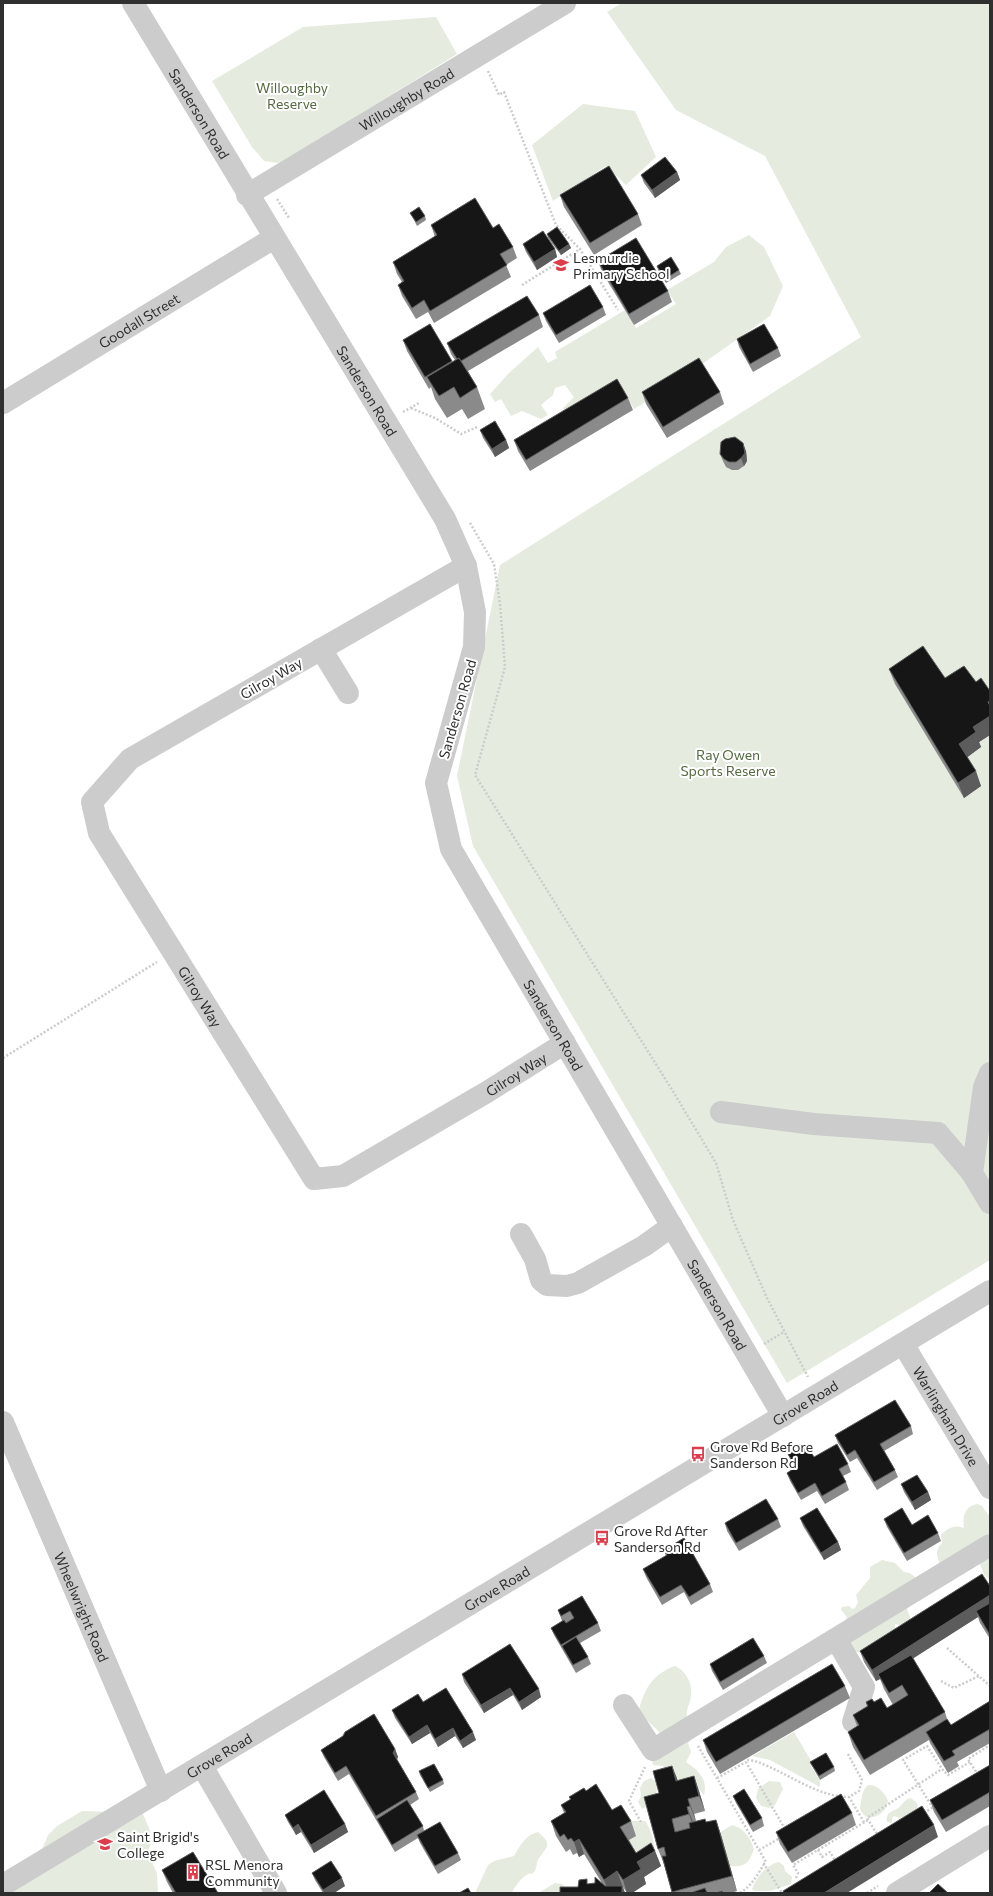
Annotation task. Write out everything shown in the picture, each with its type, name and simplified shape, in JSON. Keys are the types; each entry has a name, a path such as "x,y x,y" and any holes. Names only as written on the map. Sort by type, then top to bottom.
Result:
{"street":[{"name":"Sanderson Road","path":"133,3 445,519 466,566 475,612 474,646 436,783 451,849 783,1416"},
{"name":"Willoughby Road","path":"248,195 565,3"},
{"name":"Goodall Street","path":"3,402 274,238"},
{"name":"Gilroy Way","path":"466,566 130,759 92,802 99,833 314,1178 343,1176 487,1092 565,1043"},
{"path":"321,649 348,693"},
{"path":"972,1173 984,1088 990,1073"},
{"path":"721,1112 814,1124 938,1133 972,1173 990,1203"},
{"path":"521,1234 535,1259 541,1280 547,1285 567,1286 578,1283 644,1246 672,1226"},
{"name":"Grove Road","path":"3,1886 990,1291"},
{"name":"Warlingham Drive","path":"903,1344 990,1488"},
{"name":"Wheelwright Road","path":"3,1422 161,1791"},
{"path":"624,1705 653,1750 990,1545"},
{"path":"836,1639 864,1687 853,1722"},
{"path":"202,1766 276,1893"},
{"path":"897,1893 990,1836"}],"path":[{"path":"480,54 499,95 504,92 556,225 580,249 618,310"},
{"path":"268,183 292,224"},
{"path":"522,286 580,249"},
{"path":"400,405 404,412"},
{"path":"411,408 435,418 461,434 477,427"},
{"path":"468,520 494,564 500,604 505,667 475,776 674,1093 716,1163 734,1220 766,1296 811,1384"},
{"path":"3,1058 173,952"},
{"path":"748,1356 784,1332"},
{"path":"947,1648 990,1686"},
{"path":"941,1681 954,1688 979,1676"},
{"path":"695,1742 766,1862 756,1877 740,1893"},
{"path":"980,1779 968,1759 990,1745"},
{"path":"933,1808 903,1760 927,1746 942,1770 948,1775 970,1762"},
{"path":"641,1822 629,1801 653,1750"},
{"path":"842,1801 859,1791 862,1780 848,1754"},
{"path":"717,1778 751,1760 763,1764 820,1791 837,1796 849,1797"},
{"path":"746,1762 788,1833"},
{"path":"881,1840 866,1818 942,1770"},
{"path":"849,1797 864,1822"},
{"path":"920,1816 939,1804"},
{"path":"796,1878 798,1873 793,1865 868,1820"},
{"path":"759,1850 782,1837"},
{"path":"818,1850 822,1857 830,1852 838,1866"},
{"path":"764,1864 782,1893"}],"green space":[{"name":"Ray Owen Sports Reserve","path":"622,3 990,3 990,1260 787,1383 473,846 457,776 500,565 861,337 765,156 676,110 607,12"},
{"name":"Willoughby Reserve","path":"436,17 457,54 294,155 278,163 264,161 252,147 212,81 303,27"},
{"path":"583,104 635,111 656,157 626,185 606,166 553,201 532,145"},
{"path":"749,235 764,247 783,286 770,316 671,386 634,409 617,381 566,412 563,408 574,397 565,385 555,388 553,395 541,405 548,415 541,419 522,411 511,416 501,399 495,402 490,394 509,373 538,347 548,363 557,358 555,352 625,310 636,328 676,304 667,290 714,262 726,247"},
{"path":"978,1504 982,1506 990,1517 990,1580 984,1575 980,1564 941,1567 937,1557 937,1551 942,1543 941,1535 951,1527 957,1526 964,1528 965,1512 970,1507"},
{"path":"882,1560 895,1563 904,1572 910,1573 921,1582 907,1609 910,1621 903,1626 895,1624 895,1635 864,1652 856,1652 841,1629 847,1617 841,1610 842,1607 849,1606 852,1609 855,1608 858,1602 856,1595 870,1578 870,1567"},
{"path":"675,1666 687,1676 689,1680 691,1696 687,1717 701,1732 688,1743 691,1752 686,1762 701,1776 705,1784 704,1795 700,1790 683,1795 678,1778 669,1779 663,1766 653,1765 652,1761 661,1735 644,1717 639,1709 647,1688 651,1683 661,1673"},
{"path":"794,1732 813,1764 811,1766 820,1781 820,1787 770,1760 752,1756"},
{"path":"651,1778 655,1781 657,1790 656,1794 652,1801 642,1809 638,1802 641,1796 640,1788 644,1781"},
{"path":"769,1781 780,1782 783,1789 775,1805 769,1808 761,1806 756,1798 758,1789"},
{"path":"869,1785 875,1786 881,1790 888,1801 883,1812 874,1817 865,1816 860,1808 862,1795 865,1788"},
{"path":"911,1798 917,1803 918,1806 914,1814 904,1822 902,1817 899,1818 894,1816 892,1818 892,1823 887,1822 888,1814"},
{"name":"Saint Brigid's College","path":"133,1806 143,1814 150,1831 151,1841 148,1854 157,1873 158,1893 3,1893 37,1862 48,1835 57,1826 82,1811 114,1812"},
{"path":"627,1819 631,1821 645,1821 651,1832 654,1844 654,1853 642,1861 621,1836"},
{"path":"732,1825 740,1828 746,1834 754,1849 750,1859 741,1866 726,1866 719,1833"},
{"path":"538,1832 546,1840 547,1846 538,1860 536,1869 532,1874 530,1873 523,1877 516,1885 512,1893 475,1893 488,1865 494,1861 514,1856 526,1838 533,1833"},
{"path":"779,1862 784,1866 785,1871 792,1877 791,1884 770,1891 754,1891 752,1889 762,1872"},
{"path":"555,1883 562,1884 571,1893 538,1893"}],"building":[{"path":"665,157 677,172 652,190 641,175"},
{"path":"609,166 638,214 590,243 560,195"},
{"path":"475,198 493,228 499,224 513,247 500,254 507,265 430,311 424,300 412,308 398,285 404,281 393,262 437,235 431,225"},
{"path":"419,207 425,216 416,222 410,213"},
{"path":"557,227 569,244 559,251 547,234"},
{"path":"543,231 555,249 534,262 523,244"},
{"path":"636,238 668,291 629,314 598,261"},
{"path":"671,257 679,270 665,279 657,266"},
{"path":"590,285 603,307 556,335 543,313"},
{"path":"527,296 539,315 461,361 459,358 457,359 447,343"},
{"path":"430,324 452,361 425,377 403,340"},
{"path":"764,324 778,348 750,364 737,339"},
{"path":"459,358 477,387 460,398 454,387 439,396 427,377"},
{"path":"699,358 720,392 663,427 642,392"},
{"path":"617,379 628,398 526,460 514,440"},
{"path":"495,421 506,440 492,449 480,430"},
{"path":"735,437 743,443 745,453 736,462 729,462 720,454 721,442 725,439"},
{"path":"923,646 945,678 964,666 976,682 981,678 990,691 990,700 988,702 990,706 990,716 973,727 976,732 959,744 976,771 958,783 889,669"},
{"path":"895,1400 911,1426 880,1444 895,1470 874,1482 855,1450 847,1455 835,1435"},
{"path":"806,1444 814,1457 837,1444 848,1464 839,1469 846,1482 822,1496 815,1483 798,1493 787,1473 796,1467 788,1454"},
{"path":"917,1475 928,1492 912,1502 901,1484"},
{"path":"766,1499 778,1519 736,1543 725,1523"},
{"path":"817,1508 838,1542 821,1553 800,1518"},
{"path":"902,1508 912,1525 928,1515 938,1533 904,1553 884,1519"},
{"path":"684,1538 710,1584 689,1597 681,1585 660,1597 643,1569 667,1555 664,1550"},
{"path":"982,1574 990,1586 990,1595 872,1670 860,1651"},
{"path":"582,1596 598,1623 561,1645 551,1628 564,1620 566,1623 574,1618 570,1611 561,1616 558,1610"},
{"path":"990,1603 990,1635 976,1611"},
{"path":"576,1637 588,1657 573,1665 562,1646"},
{"path":"753,1638 764,1656 720,1682 710,1664"},
{"path":"510,1644 539,1689 519,1702 510,1688 481,1705 462,1674"},
{"path":"911,1655 945,1712 864,1760 848,1732 859,1725 853,1715 868,1706 866,1702 872,1699 874,1702 881,1698 887,1708 908,1695 902,1685 889,1693 878,1674"},
{"path":"832,1664 845,1686 716,1762 703,1740"},
{"path":"446,1688 473,1732 460,1741 453,1728 435,1739 427,1725 409,1737 392,1710 418,1694 423,1702"},
{"path":"990,1701 990,1729 952,1751 955,1755 944,1761 926,1732 947,1719 951,1725"},
{"path":"374,1714 395,1749 393,1753 416,1792 376,1816 346,1766 335,1773 321,1750 343,1736 345,1732"},
{"path":"826,1753 834,1767 819,1776 810,1762"},
{"path":"434,1764 443,1780 428,1788 419,1771"},
{"path":"990,1765 990,1792 942,1820 930,1800"},
{"path":"672,1766 676,1781 694,1776 699,1796 688,1799 690,1806 687,1807 689,1814 672,1819 675,1832 690,1828 689,1823 705,1819 706,1822 716,1820 732,1876 672,1892 662,1856 666,1856 664,1847 658,1849 644,1797 659,1793 653,1771"},
{"path":"596,1784 612,1810 621,1805 631,1821 620,1827 636,1853 651,1843 655,1851 637,1862 641,1869 623,1880 617,1871 604,1880 579,1839 574,1842 571,1838 568,1840 564,1834 560,1837 551,1821 566,1812 561,1805 571,1799 569,1797 584,1788 586,1791"},
{"path":"744,1789 762,1818 750,1825 733,1796"},
{"path":"324,1790 345,1824 311,1845 298,1824 293,1828 285,1815"},
{"path":"841,1794 852,1813 788,1852 776,1832"},
{"path":"407,1800 423,1826 392,1845 377,1819"},
{"path":"922,1806 934,1825 824,1893 784,1893 783,1891"},
{"path":"440,1822 458,1853 435,1866 417,1835"},
{"name":"RSL Menora Community","path":"193,1852 218,1893 176,1893 162,1870"},
{"path":"331,1861 342,1878 323,1890 312,1873"},
{"path":"595,1877 605,1886 622,1886 622,1893 560,1893 560,1887 578,1887 579,1880 587,1879 587,1884 595,1883"},
{"path":"938,1884 948,1893 929,1893"},
{"path":"468,1888 471,1893 459,1893"},
{"path":"705,1888 707,1893 693,1892"}],"place":[{"name":"Lesmurdie Primary School","path":"561,265"},
{"name":"Grove Rd Before Sanderson Rd","path":"698,1454"},
{"name":"Grove Rd After Sanderson Rd","path":"602,1538"},
{"name":"Saint Brigid's College","path":"105,1844"},
{"name":"RSL Menora Community","path":"193,1872"}]}
